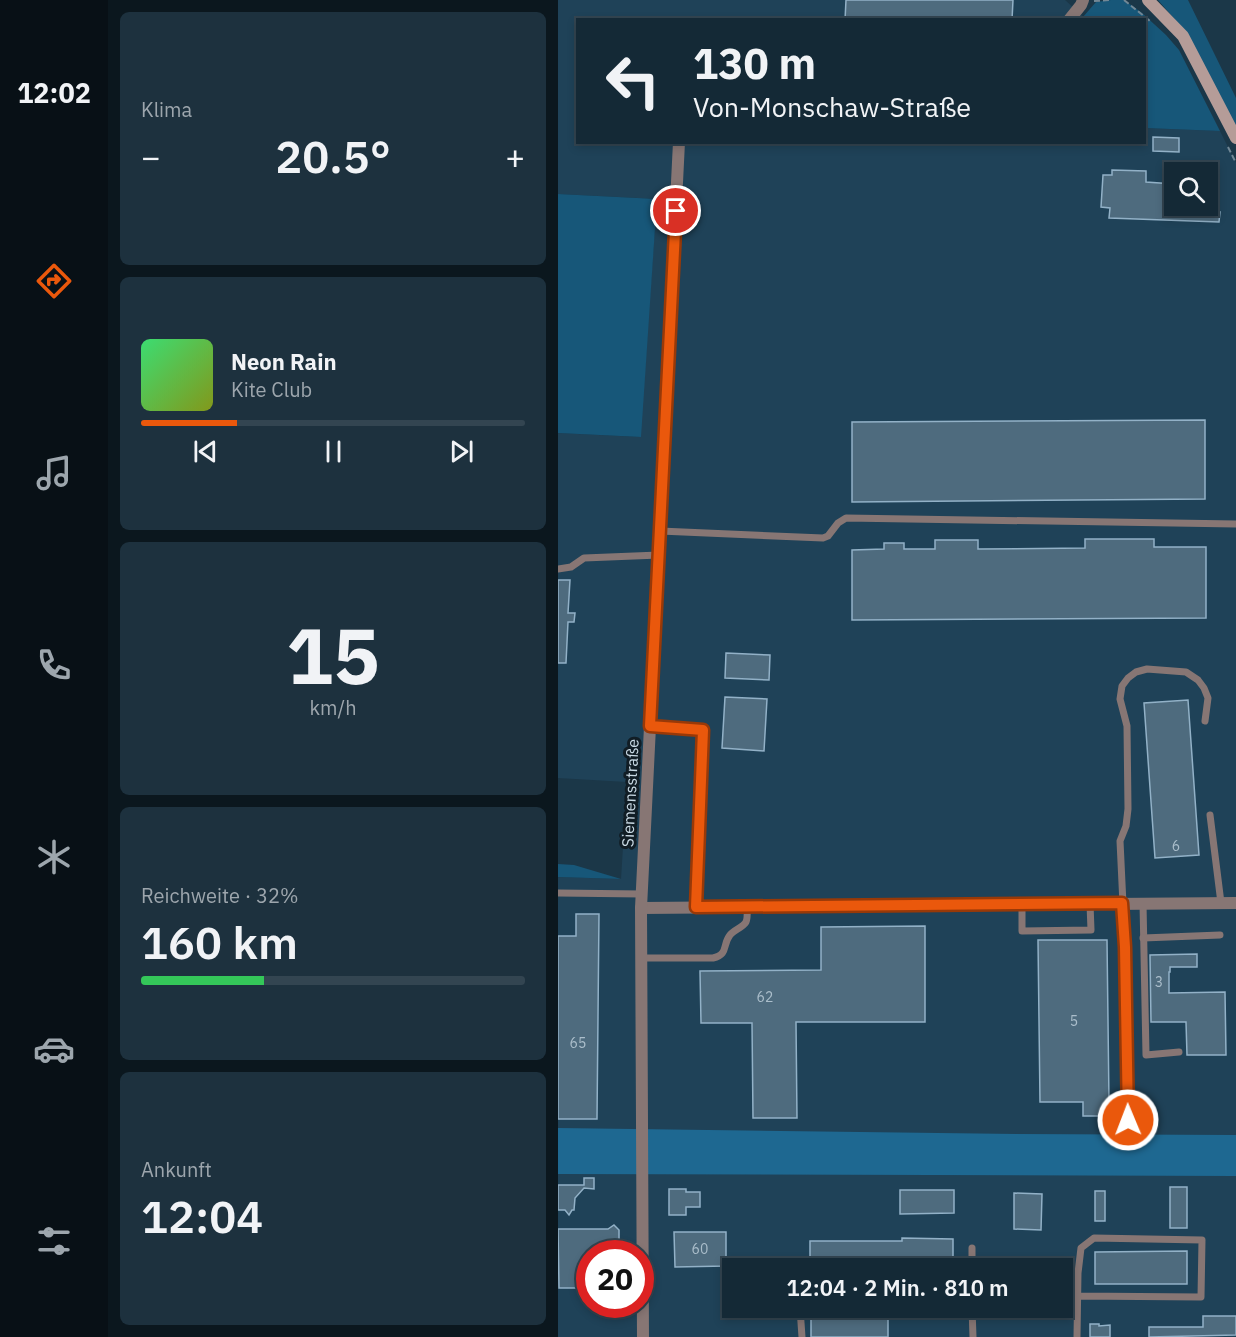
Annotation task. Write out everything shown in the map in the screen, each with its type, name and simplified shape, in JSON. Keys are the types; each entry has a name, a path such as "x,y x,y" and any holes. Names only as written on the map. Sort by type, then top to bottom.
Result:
{"street":[{"path":"1071,18 1083,0"},
{"path":"1148,0 1183,36 1232,143"},
{"name":"Siemensstraße","path":"643,1337 641,908 679,144"},
{"path":"641,908 1236,903"}],"lane":[{"path":"660,531 823,538 828,536 838,522 846,518 1236,524"},
{"path":"558,569 571,567 584,558 659,555"},
{"path":"1128,1120 1125,958 1119,841 1126,826 1128,809 1127,726 1120,699 1122,686 1136,672 1147,669 1186,672 1198,680 1208,698 1205,721"},
{"path":"650,726 703,730 696,907"},
{"path":"1210,815 1221,903"},
{"path":"558,893 642,894"},
{"path":"1022,903 1022,932 1090,930 1090,904"},
{"path":"1143,903 1146,1055 1179,1053"},
{"path":"641,958 713,958 720,956 730,936 745,924 747,907"},
{"path":"1143,938 1220,935"},
{"path":"1077,1296 1201,1297 1202,1240 1094,1238 1081,1248 1078,1273 1077,1296 1077,1337"},
{"path":"972,1248 972,1258"},
{"path":"801,1318 802,1337"},
{"path":"972,1318 972,1337"}],"path":[{"path":"1088,0 1096,2 1112,0"},
{"path":"1124,0 1150,20"},
{"path":"1232,143 1236,163"}],"shaded area":[{"path":"558,0 1065,0 1085,18 576,18 576,144 1146,144 1146,128 1220,131 1236,163 1236,1337 558,1337 558,877 621,879 627,782 558,778 558,433 640,437 657,199 558,194"},
{"path":"1124,0 1142,13 1166,35 1179,50 1220,131 1146,128 1146,18 1084,18 1096,2"},
{"path":"1158,0 1188,0 1236,98 1236,130 1184,30"},
{"path":"558,194 657,199 641,437 558,433"},
{"path":"558,864 574,865 621,879 558,877"},
{"path":"558,1128 1236,1135 1236,1176 558,1174"}],"building":[{"path":"846,0 1013,0 1012,18 845,18"},
{"path":"1153,137 1179,138 1179,152 1153,151"},
{"path":"1112,170 1146,171 1146,182 1164,183 1164,216 1218,216 1220,212 1219,222 1109,218 1110,208 1101,207 1103,175 1112,175"},
{"path":"1205,420 1205,499 852,502 852,422"},
{"path":"1085,539 1154,539 1154,547 1206,547 1206,618 852,620 852,550 884,549 884,543 904,543 904,549 935,549 935,540 978,540 978,549 1085,548"},
{"path":"558,580 570,580 568,613 575,613 574,622 568,622 566,663 558,663"},
{"path":"726,653 770,655 769,680 725,678"},
{"path":"725,697 767,699 764,751 722,748"},
{"path":"1188,700 1199,855 1155,858 1144,703"},
{"path":"576,914 599,914 597,1119 558,1119 558,936 576,936"},
{"path":"925,926 925,1022 796,1022 797,1118 753,1118 752,1023 701,1023 700,971 821,970 821,927"},
{"path":"1038,940 1107,940 1109,1102 1107,1102 1107,1116 1083,1116 1083,1102 1040,1102"},
{"path":"1197,954 1197,967 1170,967 1169,993 1225,992 1226,1055 1187,1055 1186,1022 1151,1022 1150,955"},
{"path":"584,1178 594,1178 594,1189 584,1188 575,1198 574,1210 569,1215 565,1210 558,1210 558,1185 584,1185"},
{"path":"1170,1187 1187,1187 1187,1228 1170,1228"},
{"path":"669,1189 700,1192 700,1207 686,1207 686,1215 669,1215"},
{"path":"900,1190 954,1190 954,1213 900,1214"},
{"path":"1095,1191 1105,1191 1105,1221 1095,1221"},
{"path":"1014,1193 1042,1194 1041,1230 1014,1229"},
{"path":"614,1225 619,1230 619,1240 576,1240 576,1288 559,1288 558,1229 608,1229"},
{"path":"674,1232 726,1232 726,1258 722,1258 722,1266 675,1267"},
{"path":"902,1238 953,1239 953,1258 810,1258 810,1241 902,1241"},
{"path":"1187,1251 1187,1284 1095,1284 1095,1252"},
{"path":"1203,1316 1236,1316 1236,1335 1149,1337 1149,1327 1203,1327"},
{"path":"811,1318 888,1318 888,1337 811,1337"},
{"path":"1090,1324 1110,1325 1110,1337 1090,1337"}],"route":[{"path":"676,211 650,726 703,730 696,907 1122,903 1128,1120"}]}
